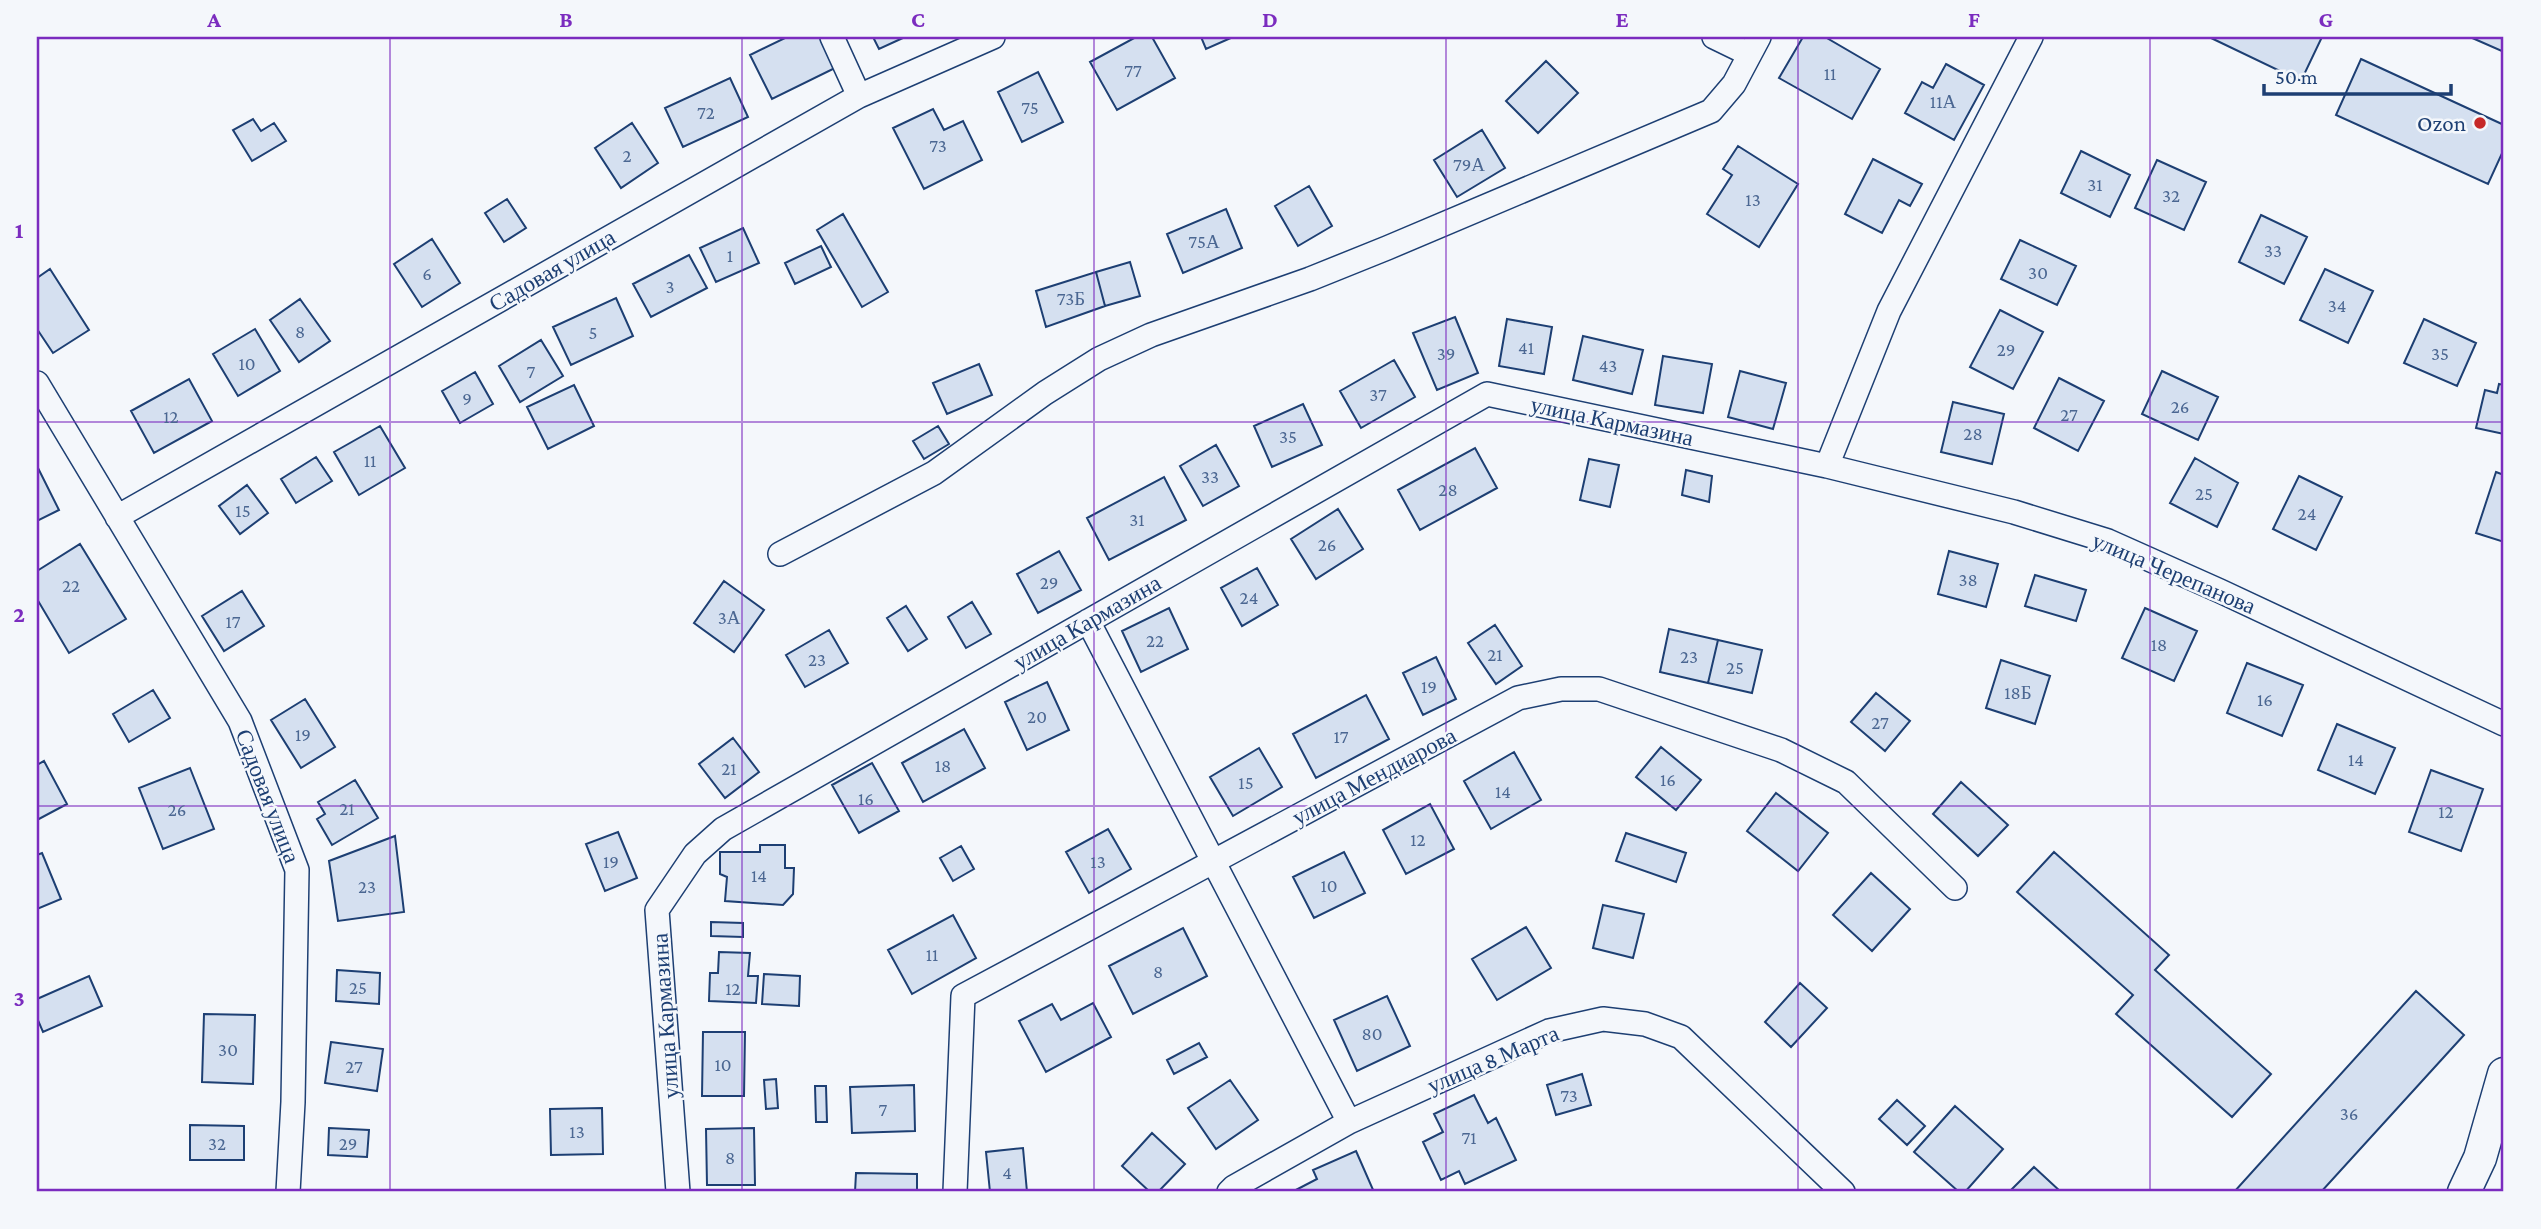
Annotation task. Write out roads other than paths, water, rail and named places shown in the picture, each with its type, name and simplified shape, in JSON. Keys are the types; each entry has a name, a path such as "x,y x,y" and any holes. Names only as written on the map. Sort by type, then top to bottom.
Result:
{"main road":[{"path":"2464,1192 2480,1158 2504,1074"}],"street":[{"path":"832,37 859,96"},
{"name":"Садовая улица","path":"117,517 859,96 993,37"},
{"path":"780,554 933,473 1045,393 1099,359 1151,335 1310,279 1711,111 1734,84 1754,45 1714,37"},
{"path":"1827,466 1889,311 2031,37"},
{"name":"Садовая улица","path":"37,383 240,721 297,870 293,1102 288,1192"},
{"name":"улица Кармазина","path":"678,1192 657,911 695,854 723,829 1487,394 1827,466"},
{"name":"улица Черепанова","path":"1827,466 2014,512 2108,541 2504,724"},
{"path":"1088,621 1349,1122"},
{"name":"улица Мендиарова","path":"955,1192 963,996 1518,698 1561,689 1599,689 1782,750 1846,782 1955,888"},
{"name":"улица 8 Марта","path":"1229,1192 1349,1122 1549,1031 1603,1019 1645,1024 1681,1037 1843,1192"}],"place":[{"name":"Ozon","path":"2480,123"}]}
